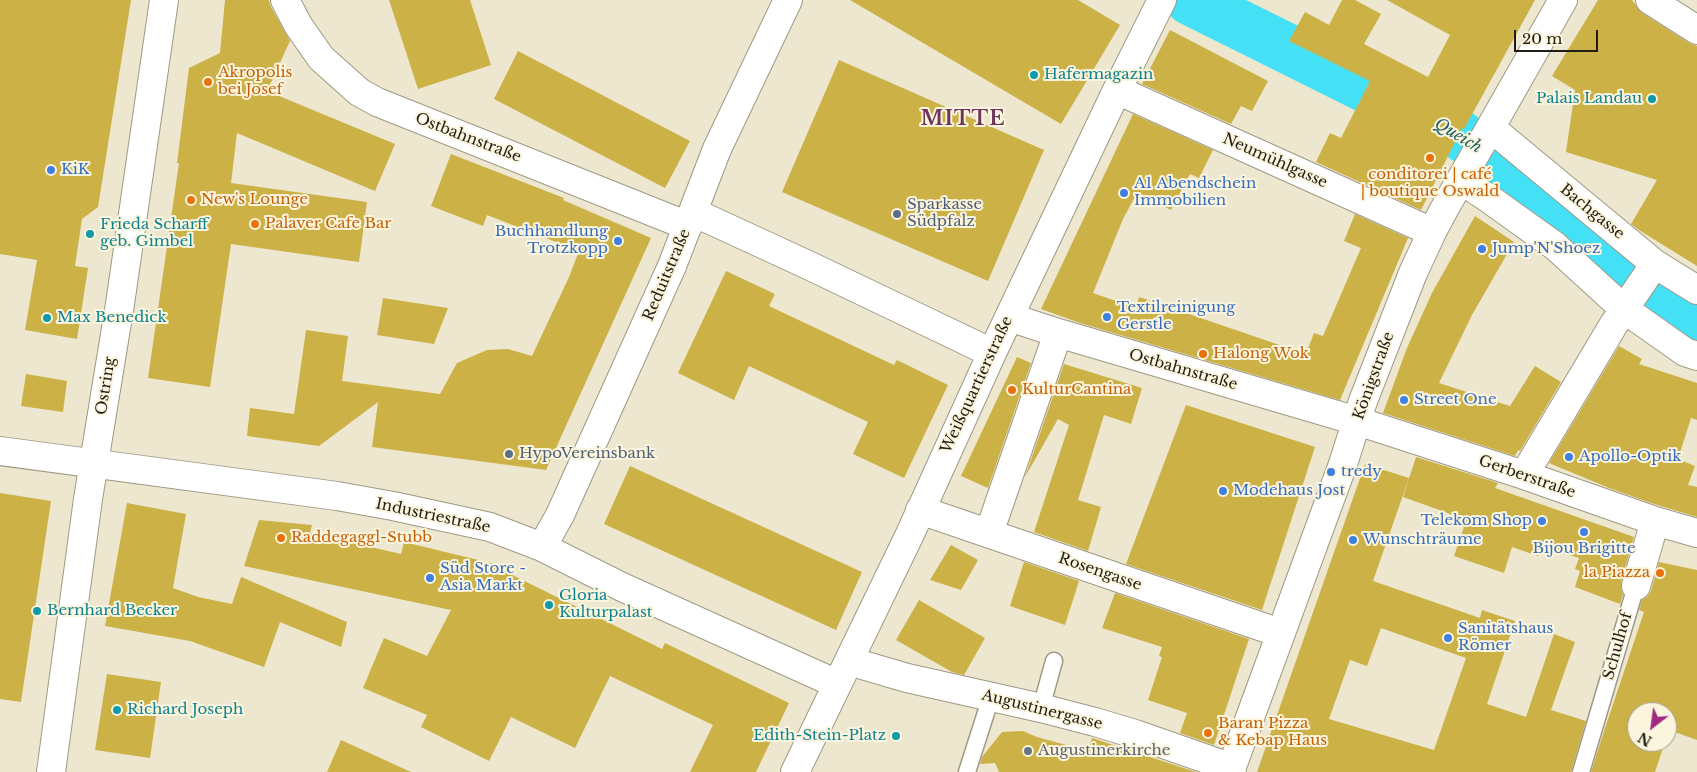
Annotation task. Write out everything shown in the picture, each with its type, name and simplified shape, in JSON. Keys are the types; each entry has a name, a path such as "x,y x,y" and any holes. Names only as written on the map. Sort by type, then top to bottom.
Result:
{"street":[{"name":"Ostring","path":"51,772 69,629 120,304 164,0"},
{"name":"Ostbahnstraße","path":"285,0 298,25 321,58 360,92 377,102 808,264 992,353"},
{"name":"Reduitstraße","path":"542,547 564,506 672,266 718,149 788,0"},
{"name":"Königstraße","path":"1231,770 1400,306 1432,232 1563,0"},
{"path":"1650,0 1697,30"},
{"name":"Weißquartierstraße","path":"795,772 920,510 1009,317 1156,12"},
{"name":"Neumühlgasse","path":"1117,90 1432,232"},
{"name":"Bachgasse","path":"1491,128 1655,264 1697,290"},
{"path":"1464,175 1496,203 1555,246 1624,309 1685,352 1697,356"},
{"path":"1524,475 1624,309 1645,279"},
{"name":"Ostbahnstraße","path":"1009,317 1357,421"},
{"path":"989,534 1058,333"},
{"name":"Gerberstraße","path":"1357,421 1524,475 1655,521 1697,533"},
{"name":"Industriestraße","path":"0,451 337,496 490,527 542,547 622,587 843,672"},
{"name":"Rosengasse","path":"920,510 1280,633"},
{"name":"Schulhof","path":"1636,586 1655,521"},
{"name":"Augustinergasse","path":"843,672 907,678 1041,708 1135,734 1231,770"}],"lane":[{"name":"Schulhof","path":"1580,772 1636,586"},
{"path":"1041,708 1054,661"},
{"path":"967,772 992,697"}],"building":[{"path":"0,0 131,0 98,207 82,219 75,266 88,268 77,339 25,330 37,260 0,254"},
{"path":"225,0 269,0 290,41 267,91 395,144 375,191 237,133 231,183 367,202 359,262 231,244 210,387 148,378 179,163 177,163 189,68 220,53"},
{"path":"389,0 470,0 491,65 418,89"},
{"name":"Hafermagazin","path":"850,0 1078,0 1120,25 1061,124"},
{"path":"1342,0 1355,0 1381,14 1364,44 1428,77 1450,35 1387,0 1535,0 1464,129 1462,128 1421,210 1316,162 1330,133 1341,138 1370,81 1289,41 1305,12 1329,25"},
{"path":"1598,0 1632,0 1642,13 1689,43 1697,46 1697,266 1631,224 1657,180 1566,152 1575,90 1552,76"},
{"path":"1170,30 1268,81 1252,111 1241,106 1231,124 1142,84"},
{"path":"518,51 690,141 665,188 494,99"},
{"path":"839,60 1044,150 988,281 782,192"},
{"path":"1133,114 1213,150 1199,178 1190,174 1171,210 1137,193 1123,219 1093,293 1136,308 1139,297 1306,354 1314,333 1323,336 1361,248 1344,241 1355,214 1408,238 1340,400 1080,323 1041,309"},
{"path":"451,154 564,198 563,200 651,238 546,470 372,447 378,402 319,446 247,436 250,408 294,414 306,330 348,336 342,381 440,394 457,363 487,350 508,349 532,356 579,251 487,215 483,226 431,206"},
{"path":"1475,216 1514,242 1472,315 1439,383 1510,406 1535,366 1561,382 1520,451 1518,450 1515,456 1383,413 1407,348 1432,293"},
{"path":"726,271 775,294 769,306 894,365 897,360 948,385 904,478 853,454 868,422 749,366 734,400 678,373"},
{"path":"383,298 448,308 434,344 377,335"},
{"path":"1619,346 1642,359 1639,364 1697,383 1697,420 1691,418 1678,459 1695,466 1688,485 1697,487 1697,517 1609,488 1549,463"},
{"path":"1017,357 1031,363 988,488 961,476"},
{"path":"1064,364 1142,388 1131,424 1104,415 1078,500 1101,507 1088,551 1034,532 1069,425 1058,419 1025,477"},
{"path":"26,374 67,381 63,412 21,406"},
{"path":"1186,405 1315,447 1262,610 1126,564"},
{"path":"1416,457 1498,483 1495,488 1634,537 1621,582 1623,594 1620,604 1575,587 1580,571 1575,569 1579,558 1542,546 1538,556 1512,547 1504,573 1454,556 1466,521 1403,497"},
{"path":"1365,464 1409,478 1373,581 1480,618 1482,610 1515,621 1487,704 1526,717 1554,634 1575,642 1551,710 1586,721 1571,772 1257,772","holes":["1381,628 1466,658 1434,750 1329,719 1350,660 1367,666"]},
{"path":"630,466 862,572 836,630 604,524"},
{"path":"0,493 51,501 21,702 0,699"},
{"path":"127,503 186,514 173,588 198,597 232,604 241,577 347,622 341,647 280,622 264,667 190,641 105,626"},
{"path":"259,520 312,525 310,533 401,554 404,542 495,564 494,566 662,649 665,643 789,703 756,772 690,772 713,725 610,676 575,748 511,717 489,761 421,727 427,715 363,688 384,638 427,656 451,610 244,566"},
{"path":"951,545 978,560 961,590 930,580"},
{"path":"1024,562 1079,581 1065,625 1010,606"},
{"path":"1659,562 1697,570 1697,740 1677,733 1677,702 1627,702 1627,752 1662,752 1655,772 1591,772 1644,612 1639,610 1642,600 1651,591"},
{"path":"1115,593 1249,639 1214,745 1180,733 1187,713 1148,700 1162,657 1159,656 1162,647 1102,628"},
{"path":"919,600 985,638 964,675 952,672 896,640"},
{"path":"107,674 161,682 150,758 95,750"},
{"name":"Augustinerkirche","path":"1023,731 1037,737 1088,751 1092,738 1196,772 999,772 995,763 980,764 982,757 1002,732"},
{"path":"341,740 411,772 327,772"}],"waterway":[{"name":"Queich","path":"1190,0 1457,133 1525,180 1659,294 1697,318"}],"place":[{"name":"Hafermagazin","path":"1034,75"},
{"name":"Akropolis bei Josef","path":"208,82"},
{"name":"Palais Landau","path":"1652,99"},
{"name":"conditorei | café | boutique Oswald","path":"1430,158"},
{"name":"KiK","path":"51,170"},
{"name":"A1 Abendschein Immobilien","path":"1124,193"},
{"name":"New's Lounge","path":"191,200"},
{"name":"Sparkasse Südpfalz","path":"897,214"},
{"name":"Palaver Cafe Bar","path":"255,224"},
{"name":"Frieda Scharff geb. Gimbel","path":"90,234"},
{"name":"Buchhandlung Trotzkopp","path":"618,241"},
{"name":"Jump'N'Shoez","path":"1482,249"},
{"name":"Textilreinigung Gerstle","path":"1107,317"},
{"name":"Max Benedick","path":"47,318"},
{"name":"Halong Wok","path":"1203,354"},
{"name":"KulturCantina","path":"1012,390"},
{"name":"Street One","path":"1404,400"},
{"name":"HypoVereinsbank","path":"509,454"},
{"name":"Apollo-Optik","path":"1569,457"},
{"name":"tredy","path":"1331,472"},
{"name":"Modehaus Jost","path":"1223,491"},
{"name":"Telekom Shop","path":"1542,521"},
{"name":"Bijou Brigitte","path":"1584,532"},
{"name":"Raddegaggl-Stubb","path":"281,538"},
{"name":"Wunschträume","path":"1353,540"},
{"name":"la Piazza","path":"1660,573"},
{"name":"Süd Store - Asia Markt","path":"430,578"},
{"name":"Gloria Kulturpalast","path":"549,605"},
{"name":"Bernhard Becker","path":"37,611"},
{"name":"Sanitätshaus Römer","path":"1448,638"},
{"name":"Richard Joseph","path":"117,710"},
{"name":"Baran Pizza & Kebap Haus","path":"1208,733"},
{"name":"Edith-Stein-Platz","path":"896,736"},
{"name":"Augustinerkirche","path":"1028,751"}],"district":[{"name":"MITTE","path":"963,119"}]}
